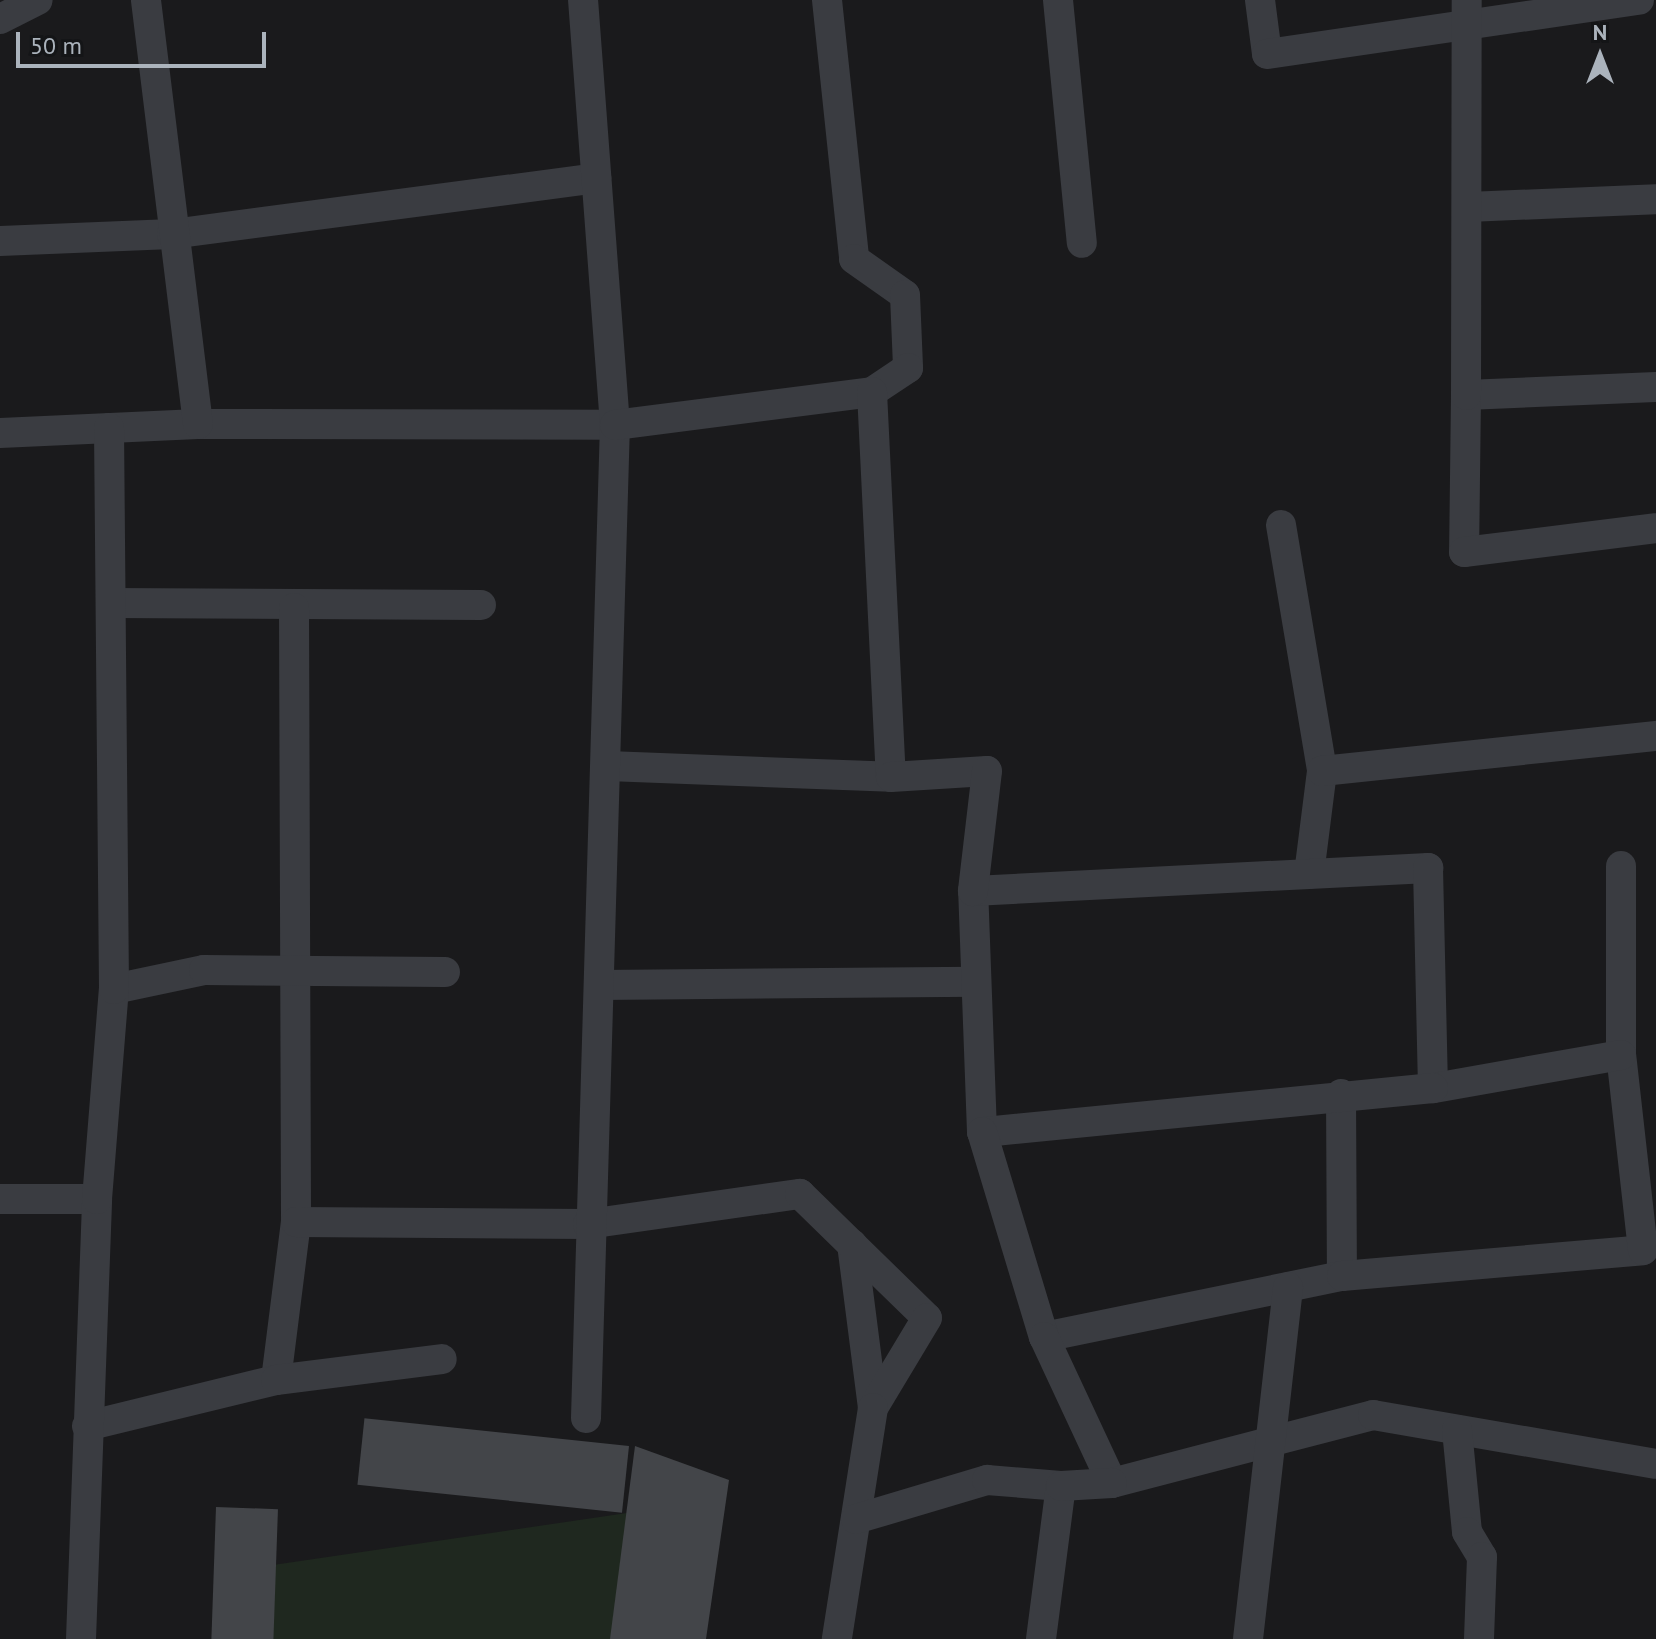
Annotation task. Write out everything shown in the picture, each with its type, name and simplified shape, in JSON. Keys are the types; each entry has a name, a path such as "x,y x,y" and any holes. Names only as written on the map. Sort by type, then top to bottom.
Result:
{"street":[{"path":"0,19 38,0"},
{"path":"146,0 172,234 198,424"},
{"path":"583,0 615,425 608,766 588,1224 586,1418"},
{"path":"0,433 198,424 615,425 872,392 908,368 905,295 854,259 827,0"},
{"path":"1058,0 1082,243"},
{"path":"1260,0 1267,54 1468,13 1639,0"},
{"path":"1468,13 1464,552 1656,528"},
{"path":"0,241 172,234 596,178"},
{"path":"1468,207 1656,199"},
{"path":"1466,395 1656,387"},
{"path":"872,392 891,777"},
{"path":"81,1639 97,1199 114,989 109,428"},
{"path":"1281,525 1322,771 1309,874"},
{"path":"111,603 294,608 481,605"},
{"path":"276,1380 296,1222 294,608"},
{"path":"1322,771 1656,736"},
{"path":"608,766 891,777 987,771 973,891 982,1132 1044,1337 1112,1483"},
{"path":"1044,1337 1342,1276 1650,1250 1621,1055 1621,866"},
{"path":"973,891 1428,868 1433,1088"},
{"path":"114,989 204,970 295,974 445,972"},
{"path":"599,985 976,982"},
{"path":"982,1132 1341,1094 1433,1088 1621,1055"},
{"path":"1341,1094 1342,1276"},
{"path":"296,1222 588,1224 800,1194 927,1318 873,1408"},
{"path":"0,1199 97,1199"},
{"path":"837,1639 873,1408 852,1244"},
{"path":"1248,1639 1275,1438 1288,1287"},
{"path":"87,1426 276,1380 442,1359"},
{"path":"856,1519 987,1480 1061,1486 1112,1483 1275,1438 1373,1415 1656,1464"},
{"path":"1457,1430 1467,1532 1482,1557 1479,1639"},
{"path":"1041,1639 1061,1486"}],"shaded area":[{"path":"627,1513 611,1639 269,1639 273,1565"}],"building":[{"path":"364,1418 629,1446 622,1513 357,1485"},
{"path":"635,1446 729,1480 706,1639 610,1639"},
{"path":"216,1507 278,1509 273,1639 211,1639"}]}
